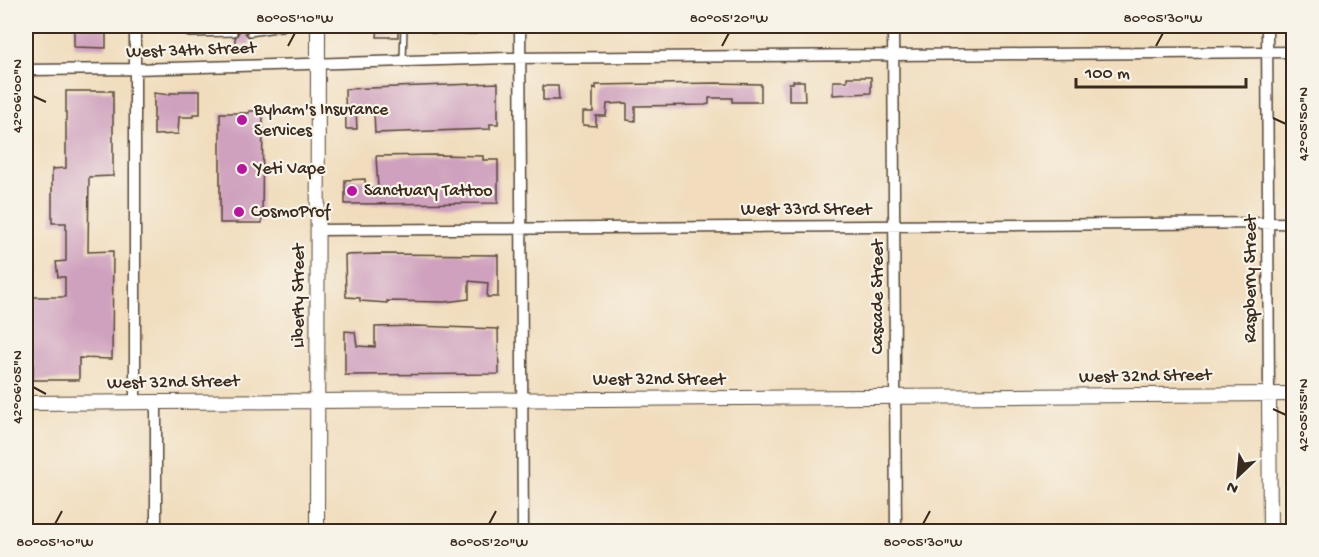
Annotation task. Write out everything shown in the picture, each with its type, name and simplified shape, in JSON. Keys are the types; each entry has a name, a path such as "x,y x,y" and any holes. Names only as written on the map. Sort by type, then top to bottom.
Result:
{"street":[{"path":"135,26 135,401"},
{"name":"Liberty Street","path":"317,531 318,26"},
{"path":"520,26 524,531"},
{"name":"Cascade Street","path":"893,26 896,531"},
{"name":"Raspberry Street","path":"1267,26 1270,531"},
{"name":"West 34th Street","path":"26,70 521,58 1293,52"},
{"name":"West 33rd Street","path":"318,230 1293,223"},
{"name":"West 32nd Street","path":"26,403 1293,394"},
{"path":"156,402 156,531"}],"lane":[{"path":"184,26 189,34 234,33"},
{"path":"250,33 282,28 282,26"},
{"path":"403,61 404,26"}],"building":[{"path":"74,26 106,26 106,48 74,47"},
{"path":"234,26 250,26 245,33 250,38 250,45 235,45 235,38 239,32"},
{"path":"378,26 398,26 398,37 377,37"},
{"path":"431,26 476,26 476,34 431,33"},
{"path":"847,77 871,77 871,93 833,95 833,81 847,81"},
{"path":"804,81 805,101 789,101 789,83"},
{"path":"498,83 498,124 490,124 490,129 375,133 374,112 356,110 357,129 346,129 345,89"},
{"path":"761,84 761,102 732,102 732,98 709,98 709,104 705,105 635,106 635,121 627,120 627,103 607,104 606,116 596,116 596,126 583,125 583,112 593,112 593,88 596,89 596,85"},
{"path":"543,86 558,86 559,100 543,100"},
{"path":"66,91 113,91 113,176 89,177 88,252 113,251 112,359 79,358 79,380 33,380 33,358 26,358 26,297 65,297 65,277 58,277 56,262 66,261 66,223 52,223 52,169 66,168"},
{"path":"179,91 200,91 200,114 193,114 193,117 179,117 178,134 154,135 154,93 170,95 170,93 179,93"},
{"path":"249,111 263,111 262,223 220,223 220,113 249,113"},
{"path":"376,156 483,156 483,160 498,160 498,203 345,204 345,180 365,179 366,189 378,188"},
{"path":"345,255 498,255 498,297 487,297 488,283 469,281 469,299 445,302 387,301 387,303 360,301 360,298 346,297"},
{"path":"375,327 498,329 499,374 345,375 345,331 355,332 357,346 375,347"}],"place":[{"name":"Byham's Insurance Services","path":"242,120"},
{"name":"Yeti Vape","path":"242,169"},
{"name":"Sanctuary Tattoo","path":"352,191"},
{"name":"CosmoProf","path":"239,212"}]}
